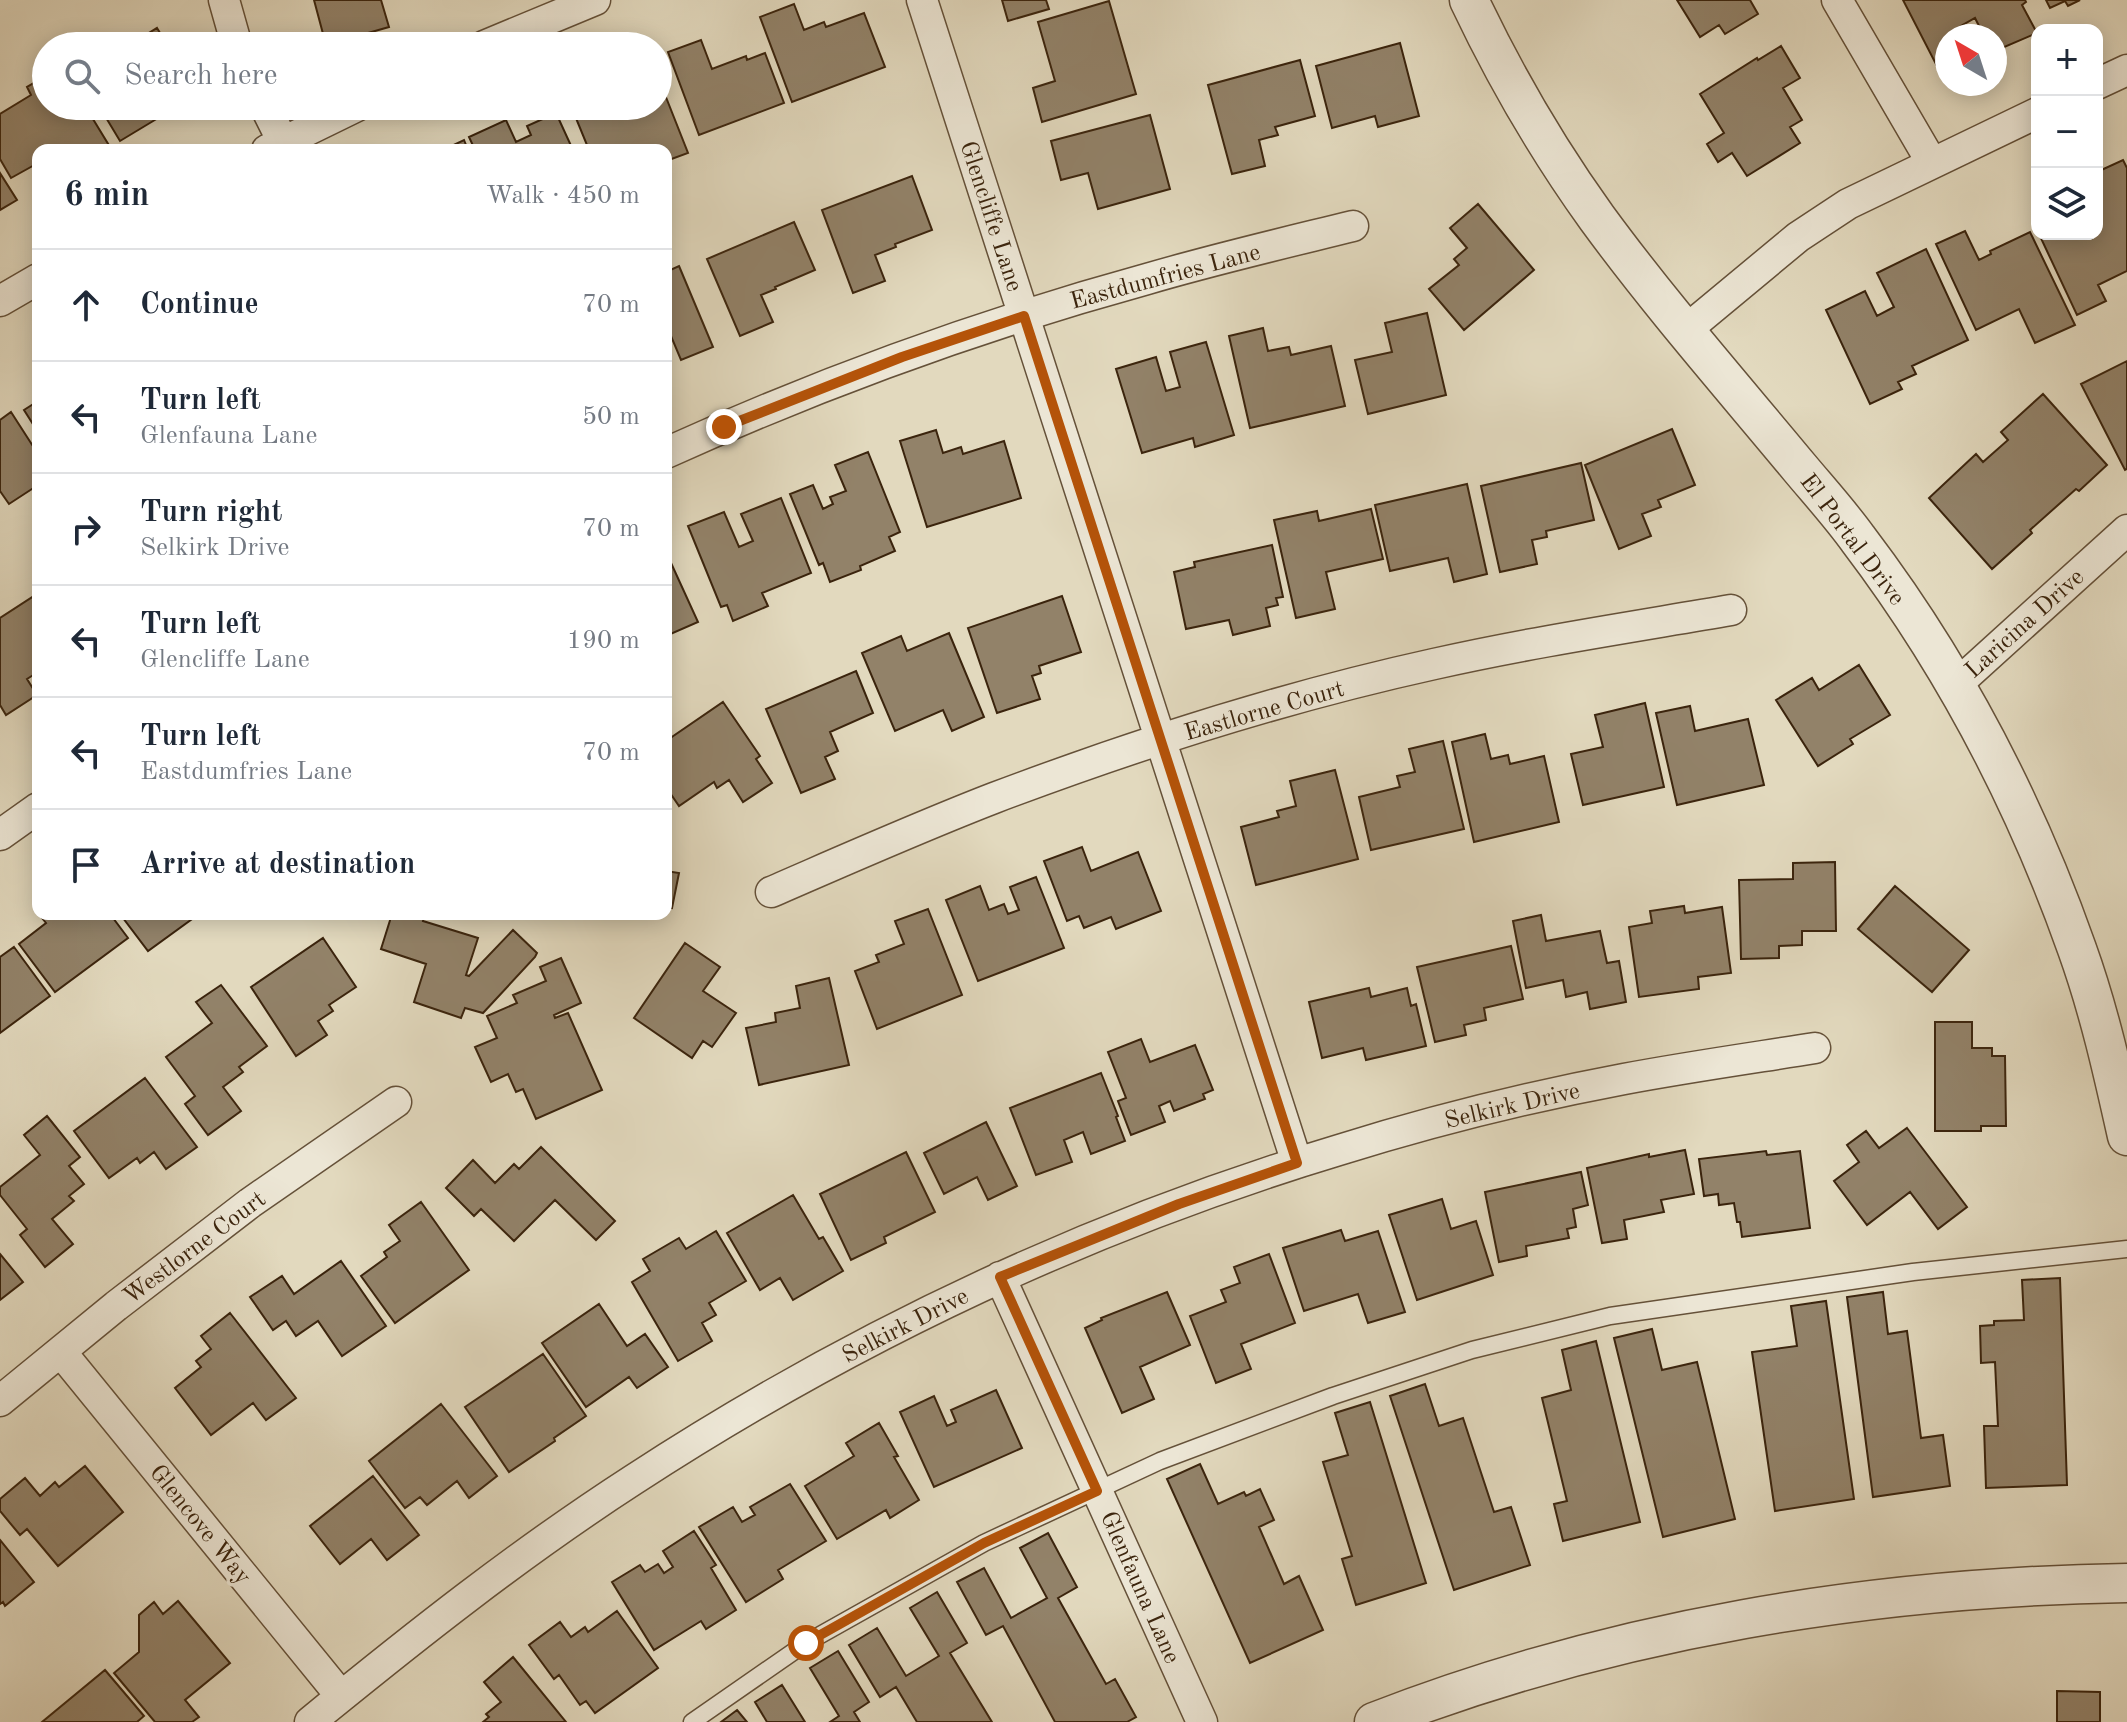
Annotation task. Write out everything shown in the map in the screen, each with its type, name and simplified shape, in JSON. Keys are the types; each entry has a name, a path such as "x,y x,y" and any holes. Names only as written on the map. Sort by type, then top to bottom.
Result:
{"street":[{"path":"224,0 233,32"},
{"path":"518,32 595,0"},
{"name":"Glencliffe Lane","path":"922,0 1297,1163"},
{"name":"El Portal Drive","path":"1469,0 1492,48 1541,134 1597,218 1858,539 1956,685 2001,766 2042,857 2073,938 2107,1048 2127,1136"},
{"path":"1837,0 1932,163"},
{"path":"2103,81 2127,70"},
{"path":"1686,330 1798,237 1848,204 2031,116"},
{"path":"268,120 274,144"},
{"path":"279,144 328,120"},
{"name":"Eastdumfries Lane","path":"672,450 902,357 1024,316 1147,279 1353,226"},
{"path":"0,301 32,282"},
{"name":"Laricina Drive","path":"1956,685 2127,530"},
{"name":"Eastlorne Court","path":"771,892 994,798 1160,739 1268,707 1431,665 1541,642 1731,610"},
{"path":"0,835 32,812"},
{"name":"Selkirk Drive","path":"310,1722 512,1563 644,1473 755,1404 882,1335 1000,1277 1179,1204 1297,1163 1483,1110 1624,1079 1815,1048"},
{"name":"Westlorne Court","path":"0,1401 116,1306 250,1203 396,1102"},
{"name":"Glenfauna Lane","path":"1000,1277 1202,1722"},
{"name":"Glencove Way","path":"61,1352 341,1696"},
{"path":"1374,1722 1519,1673 1631,1643 1783,1612 1898,1596 2052,1584 2127,1583"}],"lane":[{"path":"692,1722 806,1643 984,1543 1160,1461 1333,1396 1472,1350 1610,1316 1913,1272 2127,1249"}],"building":[{"path":"314,0 381,0 389,27 372,32 323,32"},
{"path":"1002,0 1046,0 1049,9 1008,21"},
{"path":"1677,0 1750,0 1758,14 1725,34 1719,25 1700,37"},
{"path":"1903,0 2025,0 2022,5 2032,24 2031,36 2007,46 2007,24 1978,24 1975,18 1964,24 1935,24 1935,62"},
{"path":"2046,0 2080,0 2068,6 2065,1 2050,8"},
{"path":"1109,1 1136,94 1042,122 1033,88 1055,81 1038,22"},
{"path":"794,4 804,30 824,22 826,27 864,13 885,67 792,102 760,17"},
{"path":"701,40 712,69 746,56 747,60 765,53 784,103 699,135 672,63 672,51"},
{"path":"1400,43 1419,116 1378,127 1375,116 1332,128 1316,66"},
{"path":"1781,46 1800,78 1783,88 1802,120 1790,127 1800,143 1747,176 1732,153 1718,162 1707,144 1724,133 1700,94"},
{"path":"1300,60 1315,116 1275,127 1278,135 1259,140 1265,166 1232,174 1208,85"},
{"path":"32,84 32,120 94,120 108,144 32,144 32,166 11,178 0,159 0,114 31,95 27,87"},
{"path":"672,112 688,153 672,159 672,144 587,144 577,120 672,120"},
{"path":"1150,115 1170,189 1098,209 1088,173 1061,180 1051,141"},
{"path":"107,120 155,120 120,141"},
{"path":"506,120 516,142 531,135 527,126 540,120 559,120 570,144 472,144 469,137"},
{"path":"2123,160 2127,168 2127,271 2098,285 2106,301 2077,315 2042,240 2103,240 2103,169"},
{"path":"0,173 17,200 0,210"},
{"path":"912,176 932,230 875,255 885,281 853,293 822,210"},
{"path":"1478,204 1534,270 1464,330 1429,289 1459,265 1454,259 1467,248 1450,228"},
{"path":"794,222 815,270 761,295 773,322 740,336 707,259"},
{"path":"1965,231 1979,260 1991,254 1990,251 2030,232 2031,240 2034,240 2075,325 2035,343 2019,309 1976,330 1936,244"},
{"path":"1926,249 1968,340 1912,366 1916,374 1898,382 1902,389 1870,404 1826,310 1865,291 1877,316 1894,307 1877,273"},
{"path":"679,266 713,347 681,360 672,338 672,269"},
{"path":"1427,313 1446,395 1368,414 1355,360 1392,352 1385,323"},
{"path":"1263,328 1268,351 1289,347 1291,355 1331,346 1345,406 1250,428 1229,336"},
{"path":"1206,342 1234,435 1195,447 1193,438 1142,453 1116,369 1156,357 1166,391 1180,387 1170,352"},
{"path":"2127,361 2127,469 2125,470 2081,384"},
{"path":"2043,394 2107,465 2030,530 2032,533 1992,569 1929,498 1976,454 1983,462 2008,440 2001,432"},
{"path":"32,405 32,423 24,410"},
{"path":"11,412 32,445 32,489 9,504 0,491 0,420"},
{"path":"1672,429 1695,485 1658,500 1661,507 1642,514 1651,536 1619,549 1585,465"},
{"path":"936,430 943,453 961,447 963,454 1004,441 1021,498 927,527 900,441"},
{"path":"868,452 900,532 889,537 895,551 860,566 861,570 830,582 823,563 819,565 790,494 813,485 823,509 833,504 830,497 846,491 835,465"},
{"path":"1581,463 1594,520 1546,531 1547,537 1532,540 1537,564 1500,572 1481,486"},
{"path":"1467,484 1487,574 1454,582 1448,558 1390,571 1375,505"},
{"path":"781,498 811,573 762,593 768,606 733,621 727,605 721,607 688,526 724,512 739,547 753,541 741,514"},
{"path":"1371,509 1383,559 1326,572 1335,609 1296,618 1274,520 1317,511 1319,521"},
{"path":"1272,545 1283,597 1276,598 1278,605 1266,608 1270,626 1233,635 1229,620 1186,629 1174,572 1195,567 1194,562"},
{"path":"672,565 698,622 672,633"},
{"path":"1062,596 1081,652 1039,666 1041,673 1032,676 1040,699 997,713 968,628"},
{"path":"32,597 32,676 27,679 32,687 32,698 6,715 0,705 0,618"},
{"path":"949,633 984,717 952,731 943,710 895,731 862,653 901,636 907,651"},
{"path":"1859,665 1890,715 1850,739 1853,744 1818,766 1776,700 1812,678 1819,690"},
{"path":"856,671 873,713 830,732 838,751 825,757 835,779 801,793 766,709"},
{"path":"723,702 760,756 756,759 772,783 743,802 729,780 717,788 714,782 679,806 672,796 672,737"},
{"path":"1645,703 1664,787 1583,805 1571,754 1603,747 1595,715"},
{"path":"1690,706 1695,731 1748,719 1764,785 1677,805 1656,713"},
{"path":"1485,734 1491,759 1508,755 1510,764 1544,756 1559,822 1474,842 1452,742"},
{"path":"1443,741 1464,829 1371,850 1359,797 1400,787 1397,776 1415,772 1409,749"},
{"path":"1335,770 1358,859 1256,885 1241,827 1279,817 1277,811 1296,806 1290,781"},
{"path":"1082,847 1091,871 1138,852 1161,911 1116,929 1111,917 1084,928 1079,916 1067,921 1044,861"},
{"path":"1835,862 1836,931 1802,931 1802,945 1779,946 1779,958 1741,959 1739,880 1793,879 1793,863"},
{"path":"672,872 679,873 672,908"},
{"path":"1036,877 1064,948 978,981 946,900 980,886 989,910 1004,904 1008,914 1019,910 1010,887"},
{"path":"1895,886 1969,950 1932,992 1858,929"},
{"path":"1684,906 1685,913 1722,907 1731,973 1698,977 1699,989 1639,997 1629,927 1652,923 1650,911"},
{"path":"928,909 962,995 877,1029 855,971 879,962 876,955 904,944 895,921"},
{"path":"1541,915 1546,941 1600,931 1607,963 1619,961 1626,1002 1590,1009 1587,992 1566,997 1563,980 1526,988 1513,921"},
{"path":"44,920 114,920 128,938 55,992 19,944 46,923"},
{"path":"125,920 191,920 148,951"},
{"path":"390,920 423,920 478,938 466,975 469,976 513,930 537,953 483,1013 465,1008 461,1018 414,1002 426,964 381,949"},
{"path":"323,938 356,987 329,1005 333,1011 318,1021 327,1035 296,1056 251,987"},
{"path":"685,943 720,967 703,991 736,1013 712,1047 703,1041 692,1058 634,1018"},
{"path":"1511,946 1523,999 1484,1008 1486,1020 1464,1025 1466,1035 1435,1042 1417,967"},
{"path":"14,947 50,996 0,1033 0,957"},
{"path":"561,958 581,1003 554,1015 555,1018 568,1013 602,1090 536,1119 523,1089 516,1092 508,1074 491,1082 475,1047 497,1038 487,1016 517,1003 513,995 546,981 540,967"},
{"path":"829,978 849,1065 759,1085 746,1028 776,1022 775,1013 800,1008 796,986"},
{"path":"221,985 267,1046 239,1067 243,1072 223,1087 241,1111 208,1135 185,1104 195,1096 166,1057 212,1023 196,1002"},
{"path":"1369,988 1371,997 1407,988 1411,1006 1416,1004 1426,1046 1366,1060 1363,1048 1322,1058 1309,1002"},
{"path":"1935,1022 1972,1022 1972,1048 1992,1048 1992,1056 2005,1056 2006,1126 1981,1126 1981,1131 1935,1131"},
{"path":"1141,1039 1150,1062 1195,1045 1213,1090 1203,1094 1205,1099 1174,1111 1170,1101 1159,1106 1165,1122 1131,1135 1118,1101 1126,1098 1108,1052"},
{"path":"1101,1073 1125,1141 1091,1154 1083,1132 1064,1140 1072,1162 1036,1175 1010,1108"},
{"path":"145,1078 197,1147 166,1169 154,1152 140,1163 137,1158 109,1178 74,1131"},
{"path":"47,1116 80,1157 69,1166 84,1184 69,1196 74,1201 52,1219 73,1244 45,1267 20,1235 27,1229 0,1195 0,1187 40,1155 24,1135"},
{"path":"986,1122 1017,1186 988,1200 977,1177 944,1194 924,1153"},
{"path":"1907,1128 1967,1207 1938,1229 1910,1192 1867,1225 1834,1181 1859,1162 1847,1145 1866,1131 1879,1148"},
{"path":"541,1147 615,1221 596,1240 555,1200 514,1241 481,1209 474,1216 446,1188 473,1160 495,1183 514,1164 519,1169"},
{"path":"1685,1150 1694,1194 1661,1200 1664,1212 1624,1220 1627,1239 1602,1243 1587,1168 1649,1154 1649,1157"},
{"path":"1766,1151 1767,1155 1800,1151 1810,1228 1742,1237 1734,1203 1719,1205 1718,1194 1704,1196 1699,1159"},
{"path":"906,1152 935,1212 884,1237 886,1243 851,1260 820,1194"},
{"path":"1581,1172 1588,1205 1573,1209 1576,1227 1567,1229 1569,1238 1526,1246 1527,1256 1499,1262 1485,1192"},
{"path":"793,1195 819,1239 823,1237 843,1271 793,1300 780,1278 760,1290 727,1233"},
{"path":"1442,1199 1451,1229 1476,1221 1493,1275 1417,1300 1389,1215"},
{"path":"421,1202 469,1270 395,1323 361,1276 387,1257 384,1252 400,1241 389,1225"},
{"path":"1341,1230 1345,1241 1378,1231 1405,1312 1368,1323 1358,1294 1304,1311 1283,1248"},
{"path":"716,1231 746,1281 709,1303 716,1315 702,1323 712,1341 678,1361 632,1282 650,1271 643,1259 679,1238 686,1249"},
{"path":"0,1254 23,1282 0,1300"},
{"path":"1269,1254 1295,1323 1241,1344 1251,1369 1216,1383 1190,1316 1226,1302 1221,1290 1240,1283 1234,1267"},
{"path":"341,1261 386,1326 342,1356 318,1321 296,1336 286,1321 273,1330 250,1297 282,1276 294,1294"},
{"path":"2060,1278 2067,1485 1986,1488 1984,1426 1998,1426 1995,1362 1981,1363 1980,1326 1994,1325 1994,1321 2024,1320 2022,1280"},
{"path":"1167,1292 1190,1345 1140,1367 1154,1399 1122,1413 1085,1328 1101,1318"},
{"path":"1883,1292 1888,1334 1907,1331 1921,1438 1943,1435 1950,1486 1873,1497 1847,1297"},
{"path":"1826,1301 1854,1499 1775,1511 1752,1352 1797,1346 1791,1306"},
{"path":"599,1304 627,1346 645,1334 668,1367 637,1388 629,1377 586,1407 542,1343"},
{"path":"230,1313 296,1398 266,1420 253,1403 211,1435 175,1388 201,1367 196,1361 211,1349 201,1336"},
{"path":"1652,1329 1662,1370 1697,1362 1735,1519 1663,1537 1614,1338"},
{"path":"1596,1341 1640,1522 1563,1541 1554,1504 1567,1501 1542,1398 1571,1390 1562,1350"},
{"path":"543,1354 586,1416 509,1472 465,1407"},
{"path":"1425,1384 1439,1426 1463,1418 1494,1512 1511,1507 1530,1565 1454,1590 1390,1396"},
{"path":"996,1390 1022,1448 934,1487 900,1412 934,1396 947,1426 956,1422 951,1410"},
{"path":"1370,1402 1426,1583 1356,1605 1342,1559 1352,1556 1323,1462 1348,1455 1335,1413"},
{"path":"441,1404 497,1476 469,1498 457,1481 427,1505 420,1497 405,1508 369,1461"},
{"path":"879,1423 919,1500 890,1518 886,1510 837,1539 805,1486 854,1456 846,1443"},
{"path":"1200,1464 1218,1504 1244,1492 1246,1496 1260,1489 1274,1520 1259,1527 1284,1584 1299,1576 1323,1630 1250,1663 1167,1479"},
{"path":"85,1466 123,1512 58,1566 27,1529 20,1535 0,1511 0,1499 25,1478 40,1496 55,1482 59,1487"},
{"path":"373,1476 419,1535 387,1560 371,1539 340,1564 310,1526"},
{"path":"790,1484 826,1541 778,1570 783,1579 746,1602 699,1527 733,1507 742,1522 755,1515 750,1507"},
{"path":"694,1531 716,1565 711,1568 736,1610 706,1629 701,1621 654,1650 612,1582 640,1565 645,1572 658,1564 664,1573 673,1567 663,1551"},
{"path":"1048,1533 1077,1587 1058,1598 1106,1684 1115,1679 1136,1717 1127,1722 1055,1722 1003,1626 986,1635 957,1582 984,1568 1011,1618 1047,1598 1020,1548"},
{"path":"0,1540 34,1582 5,1606 3,1602 0,1604"},
{"path":"937,1592 967,1643 950,1653 992,1722 917,1722 896,1687 880,1697 849,1645 877,1628 906,1676 939,1656 910,1608"},
{"path":"178,1601 230,1663 185,1700 199,1717 192,1722 155,1722 114,1673 139,1652 139,1615 154,1602 163,1614"},
{"path":"617,1611 658,1668 595,1713 586,1701 580,1705 559,1675 554,1679 529,1645 560,1622 571,1637 585,1627 588,1632"},
{"path":"838,1651 869,1702 854,1712 860,1722 830,1722 839,1716 810,1668"},
{"path":"513,1657 566,1722 483,1722 489,1717 486,1714 501,1702 484,1682"},
{"path":"105,1670 144,1716 137,1722 42,1722"},
{"path":"782,1685 805,1722 767,1722 755,1702"},
{"path":"2057,1691 2100,1692 2100,1722 2057,1722"},
{"path":"737,1710 747,1722 721,1722"}],"route":[{"path":"724,427 902,357 1024,316 1297,1163 1179,1204 1000,1277 1097,1491 984,1543 806,1643"}]}
